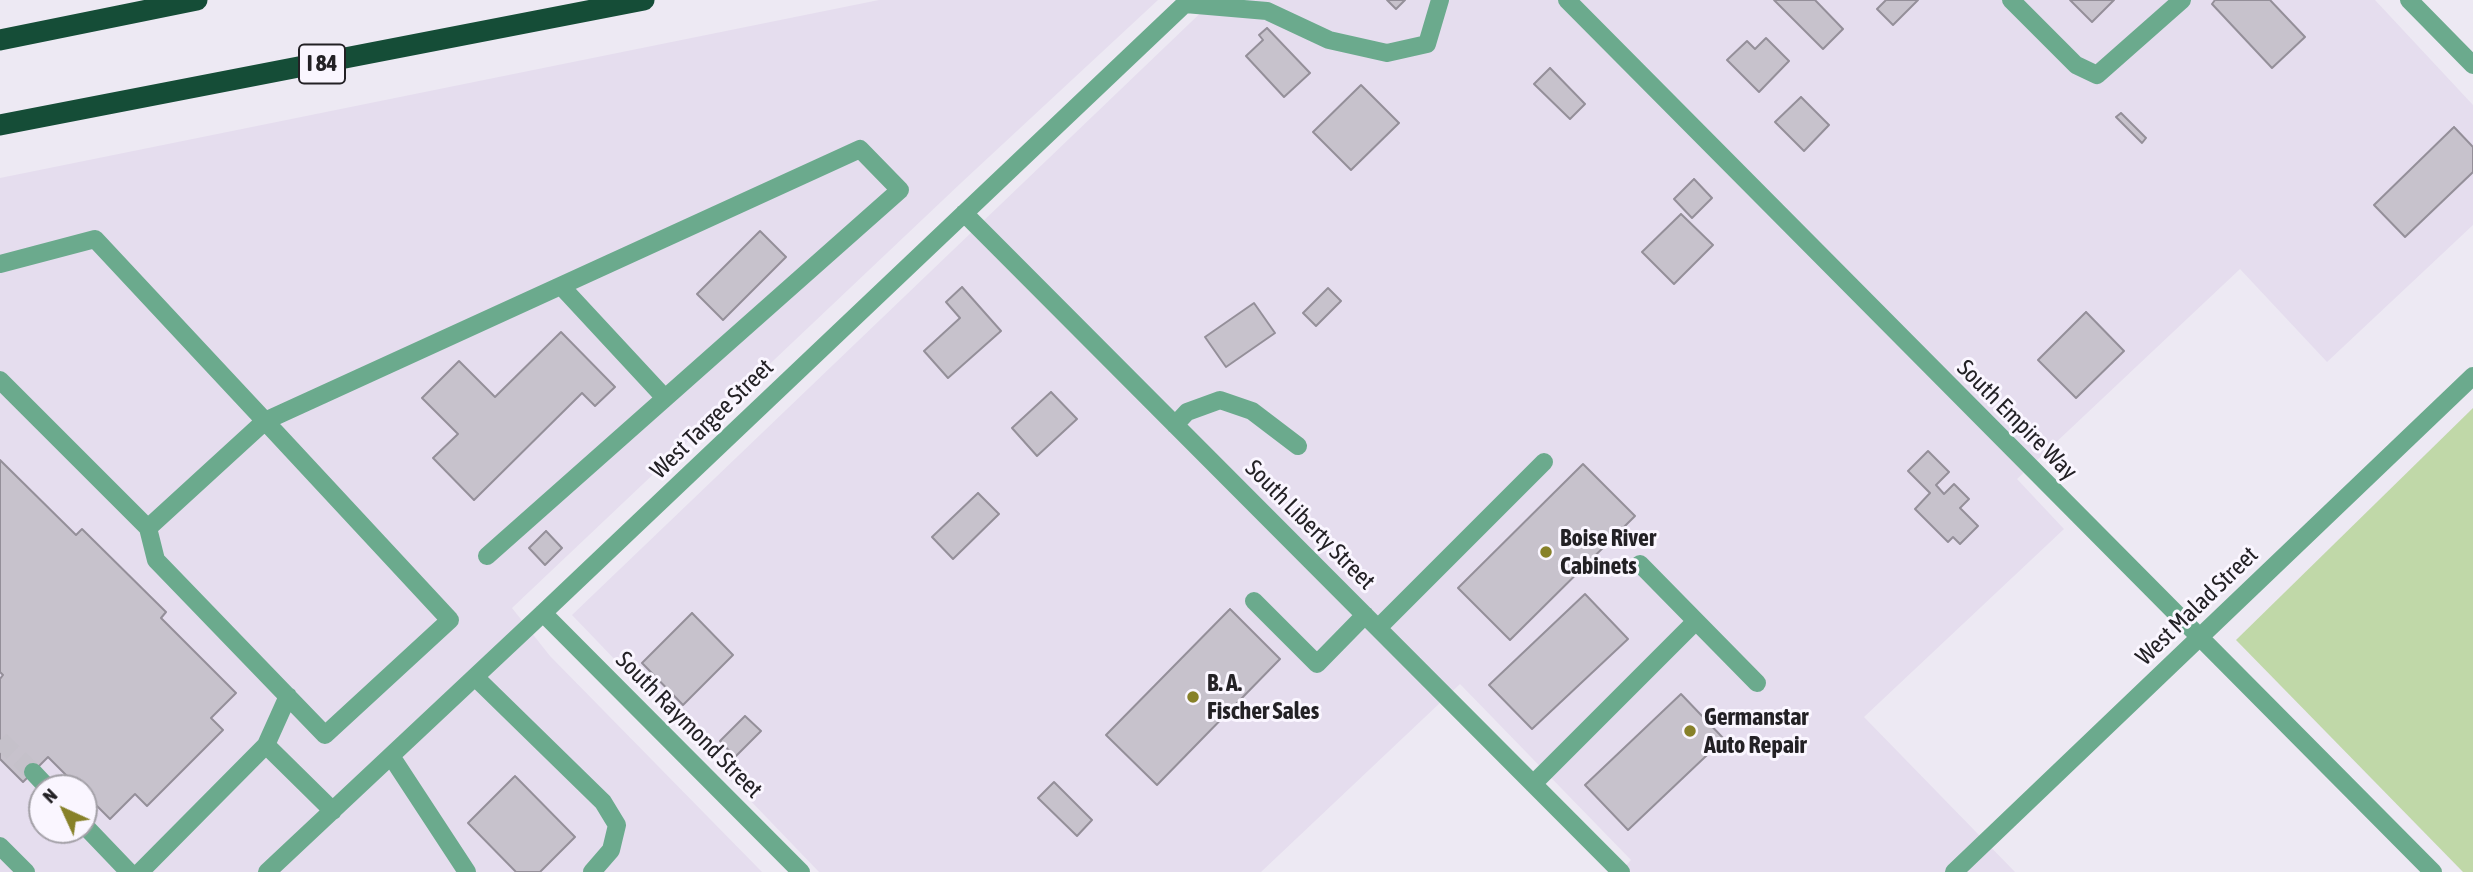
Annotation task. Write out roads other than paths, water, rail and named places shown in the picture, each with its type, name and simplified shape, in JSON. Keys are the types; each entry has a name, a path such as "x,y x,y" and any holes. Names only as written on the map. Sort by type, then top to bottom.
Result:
{"highway":[{"path":"0,40 197,0"},
{"name":"I 84","path":"0,125 644,0"}],"street":[{"path":"1187,2 1267,11 1329,40 1387,53 1427,44 1440,0"},
{"name":"South Empire Way","path":"1567,0 2433,872"},
{"path":"2011,0 2076,65 2097,75 2182,0"},
{"path":"2409,0 2473,65"},
{"name":"West Targee Street","path":"267,872 1187,2"},
{"path":"148,528 265,421 860,149 900,190 487,556"},
{"name":"South Liberty Street","path":"964,213 1533,783 1615,870"},
{"path":"0,264 94,239 450,620 325,735 156,560 148,528 0,380"},
{"path":"561,286 665,398"},
{"name":"West Malad Street","path":"1954,872 2473,376"},
{"path":"1175,425 1187,412 1220,400 1252,411 1298,446"},
{"path":"1378,628 1544,462"},
{"path":"1640,564 1757,683"},
{"path":"1254,601 1317,664 1364,615"},
{"name":"South Raymond Street","path":"543,613 801,872"},
{"path":"1533,783 1696,621"},
{"path":"475,677 603,802 617,825 611,850 592,872"},
{"path":"140,872 266,745 288,696"},
{"path":"266,745 333,811"},
{"path":"391,756 467,872"},
{"path":"98,840 129,872"},
{"path":"0,846 26,872"}],"tunnel":[{"path":"0,740 33,772"}],"place":[{"name":"Boise River Cabinets","path":"1546,552"},
{"name":"B. A. Fischer Sales","path":"1193,697"},
{"name":"Germanstar Auto Repair","path":"1690,731"}]}
